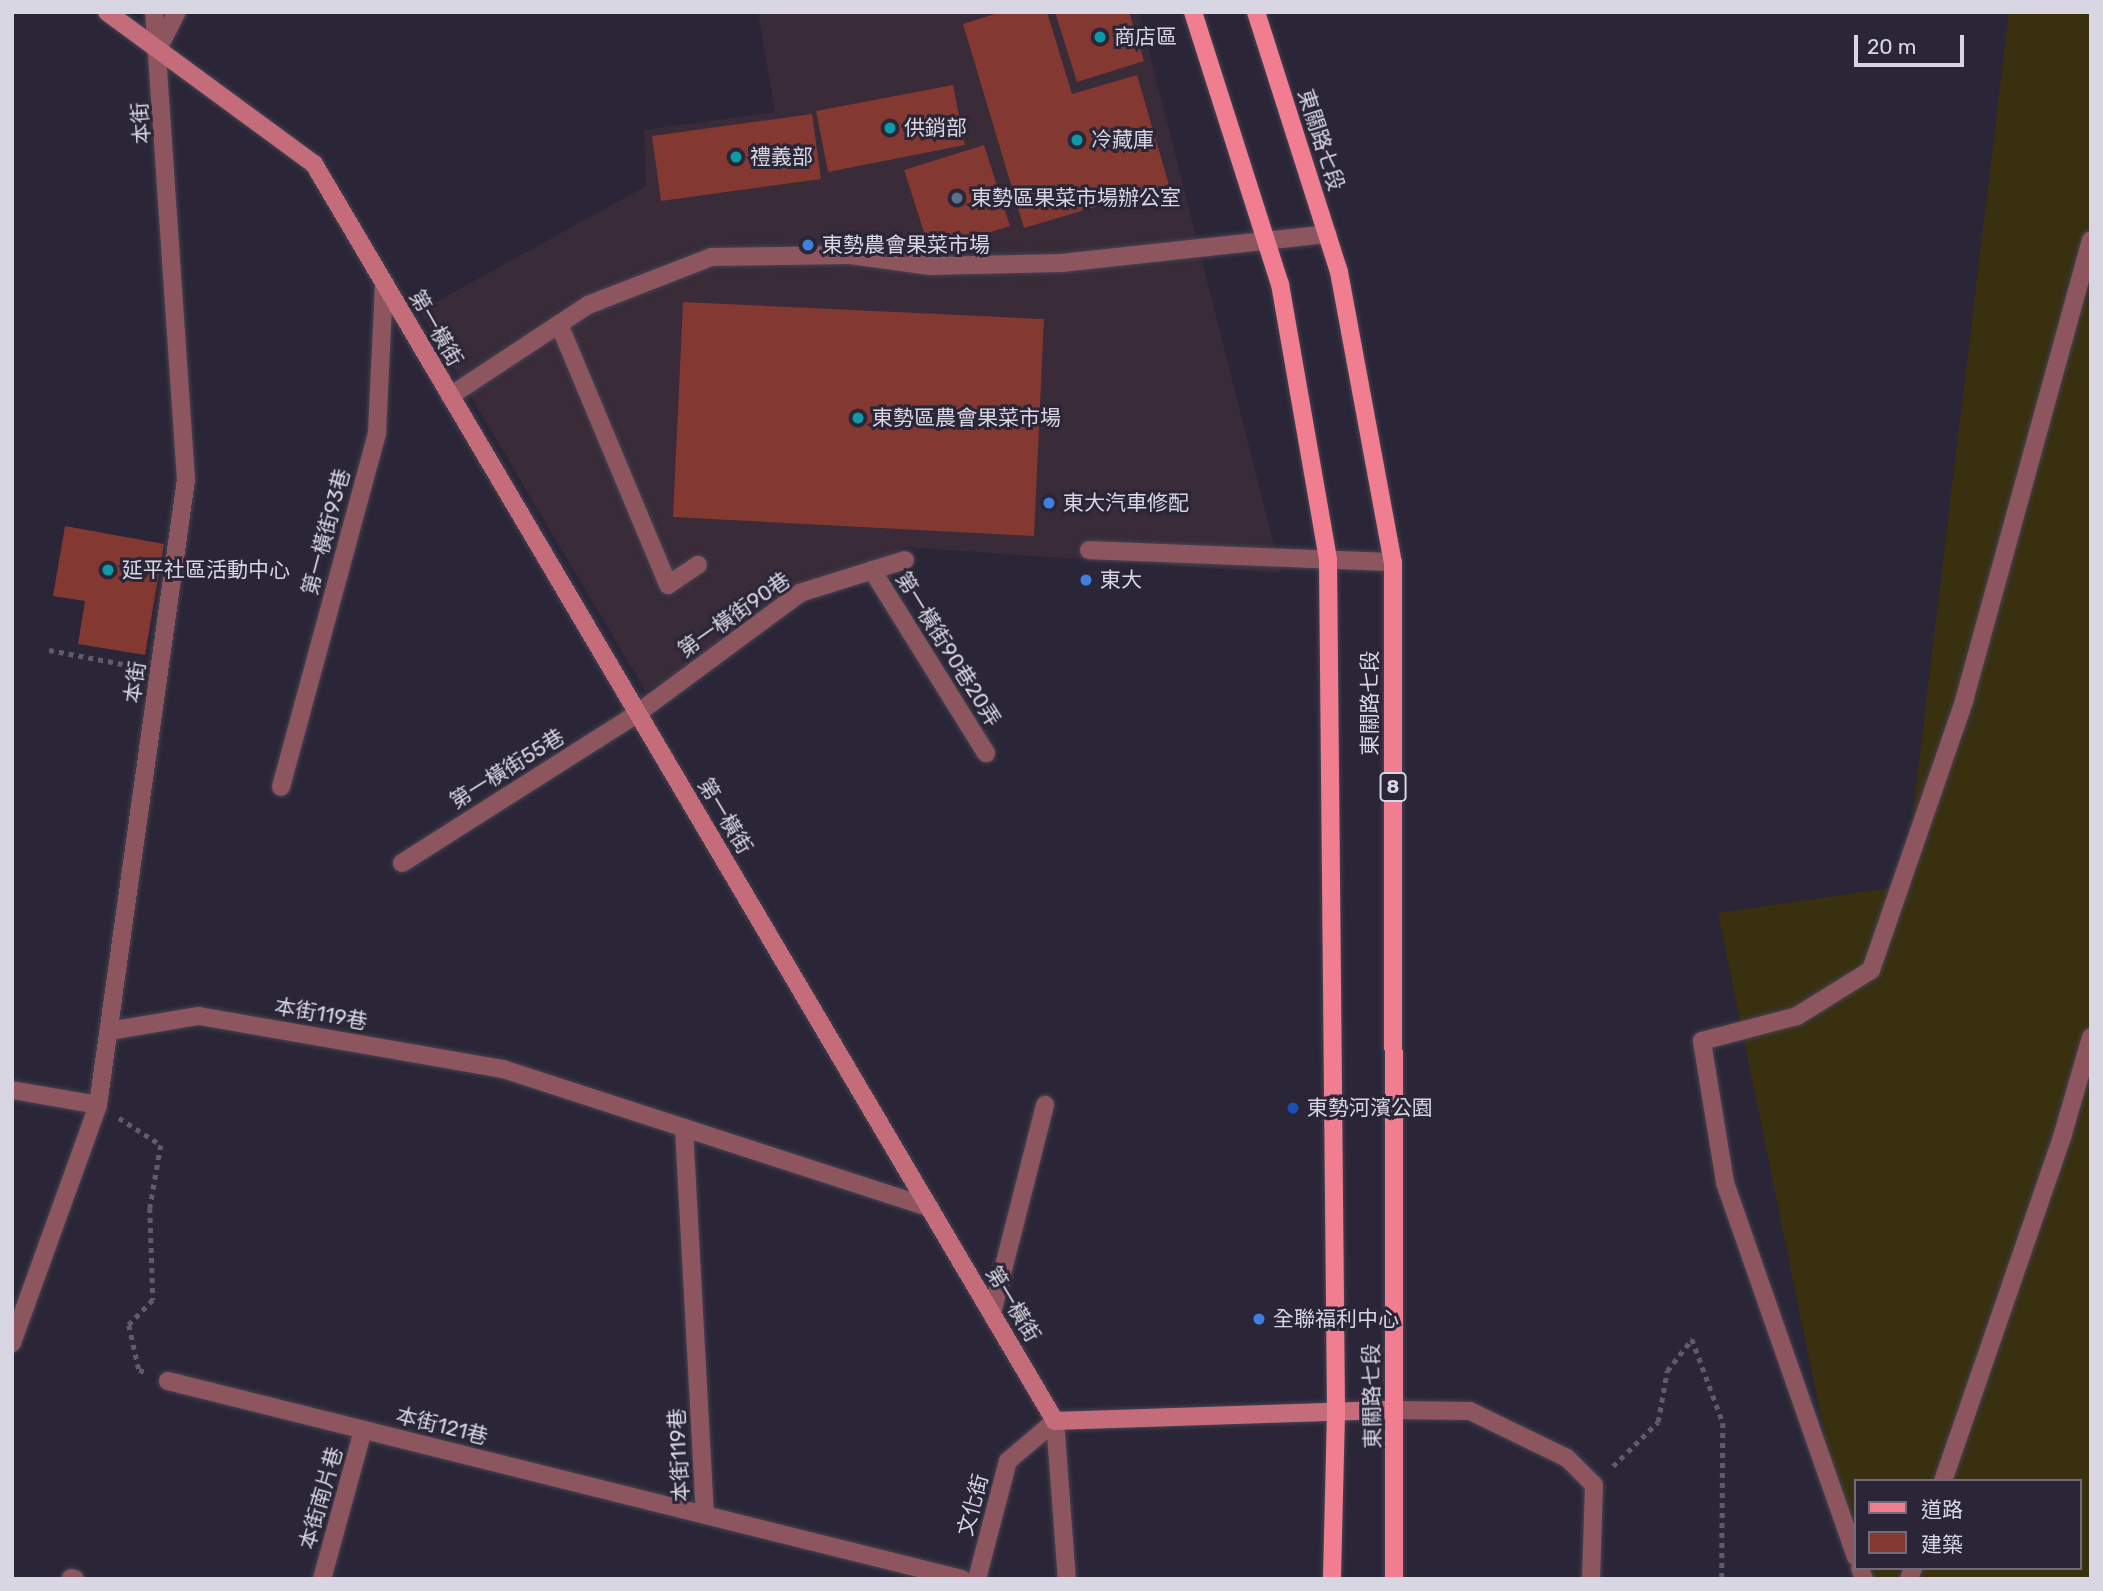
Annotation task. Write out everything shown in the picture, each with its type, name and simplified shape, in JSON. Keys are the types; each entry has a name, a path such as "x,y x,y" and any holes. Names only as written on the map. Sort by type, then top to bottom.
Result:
{"main road":[{"name":"東關路七段","path":"1193,12 1280,284 1328,560 1336,1413 1332,1579"},
{"name":"東關路七段","path":"1256,12 1339,272 1393,562 1394,1579"}],"street":[{"name":"第一橫街","path":"107,12 159,47 314,164 1055,1421"},
{"name":"本街","path":"12,1343 98,1105 186,480 159,47 154,12"},
{"path":"159,47 177,12"},
{"path":"450,396 588,305 711,257 850,254 930,266 1061,263 1327,234"},
{"path":"1854,1551 1725,1182 1702,1041 1797,1016 1871,970 1964,701 2091,240"},
{"name":"第一橫街93巷","path":"281,787 377,433 384,284"},
{"path":"559,324 668,585 698,565"},
{"path":"1089,551 1393,562"},
{"name":"第一橫街90巷","path":"638,713 800,593 905,560"},
{"name":"第一橫街90巷20弄","path":"872,570 986,752"},
{"name":"第一橫街55巷","path":"402,863 638,713"},
{"name":"本街119巷","path":"109,1031 199,1016 503,1069 930,1208"},
{"path":"1944,1479 2062,1138 2091,1037"},
{"path":"12,1090 98,1105"},
{"path":"992,1313 1045,1105"},
{"name":"本街119巷","path":"684,1128 705,1514 962,1579"},
{"name":"本街121巷","path":"168,1381 705,1514"},
{"path":"1067,1579 1055,1421 1393,1410 1470,1411 1567,1458 1594,1485 1591,1579"},
{"name":"文化街","path":"977,1579 1008,1461 1055,1421"},
{"name":"本街南片巷","path":"322,1579 363,1430"}],"path":[{"path":"49,650 159,670"},
{"path":"98,1105 161,1145 150,1208 153,1300 129,1325 139,1370 168,1381"},
{"path":"1594,1485 1658,1422 1667,1371 1692,1339 1723,1423 1722,1579"}],"shaded area":[{"path":"758,12 1139,12 1281,573 904,547 646,692 420,311 646,186 644,130 775,112"}],"sand":[{"path":"2009,12 2091,12 2091,1579 1854,1579 1718,913 1904,886"}],"building":[{"name":"冷藏庫","path":"1001,12 1047,12 1072,94 1137,75 1169,185 1024,228 963,24"},
{"name":"商店區","path":"1055,12 1129,12 1144,61 1077,82"},
{"name":"供銷部","path":"953,85 965,145 828,172 816,111"},
{"name":"禮義部","path":"812,114 821,179 661,201 652,136"},
{"name":"東勢區果菜市場辦公室","path":"984,145 1010,226 930,251 904,170"},
{"name":"東勢區農會果菜市場","path":"683,302 1044,319 1034,536 673,517"},
{"name":"延平社區活動中心","path":"65,526 164,544 145,655 78,644 85,601 53,596"}],"place":[{"name":"商店區","path":"1100,37"},
{"name":"供銷部","path":"890,128"},
{"name":"冷藏庫","path":"1077,140"},
{"name":"禮義部","path":"736,157"},
{"name":"東勢區果菜市場辦公室","path":"957,198"},
{"name":"東勢農會果菜市場","path":"808,245"},
{"name":"東勢區農會果菜市場","path":"858,418"},
{"name":"東大汽車修配","path":"1049,503"},
{"name":"延平社區活動中心","path":"108,570"},
{"name":"東大","path":"1086,580"},
{"name":"東勢河濱公園","path":"1293,1108"},
{"name":"全聯福利中心","path":"1259,1319"}]}
